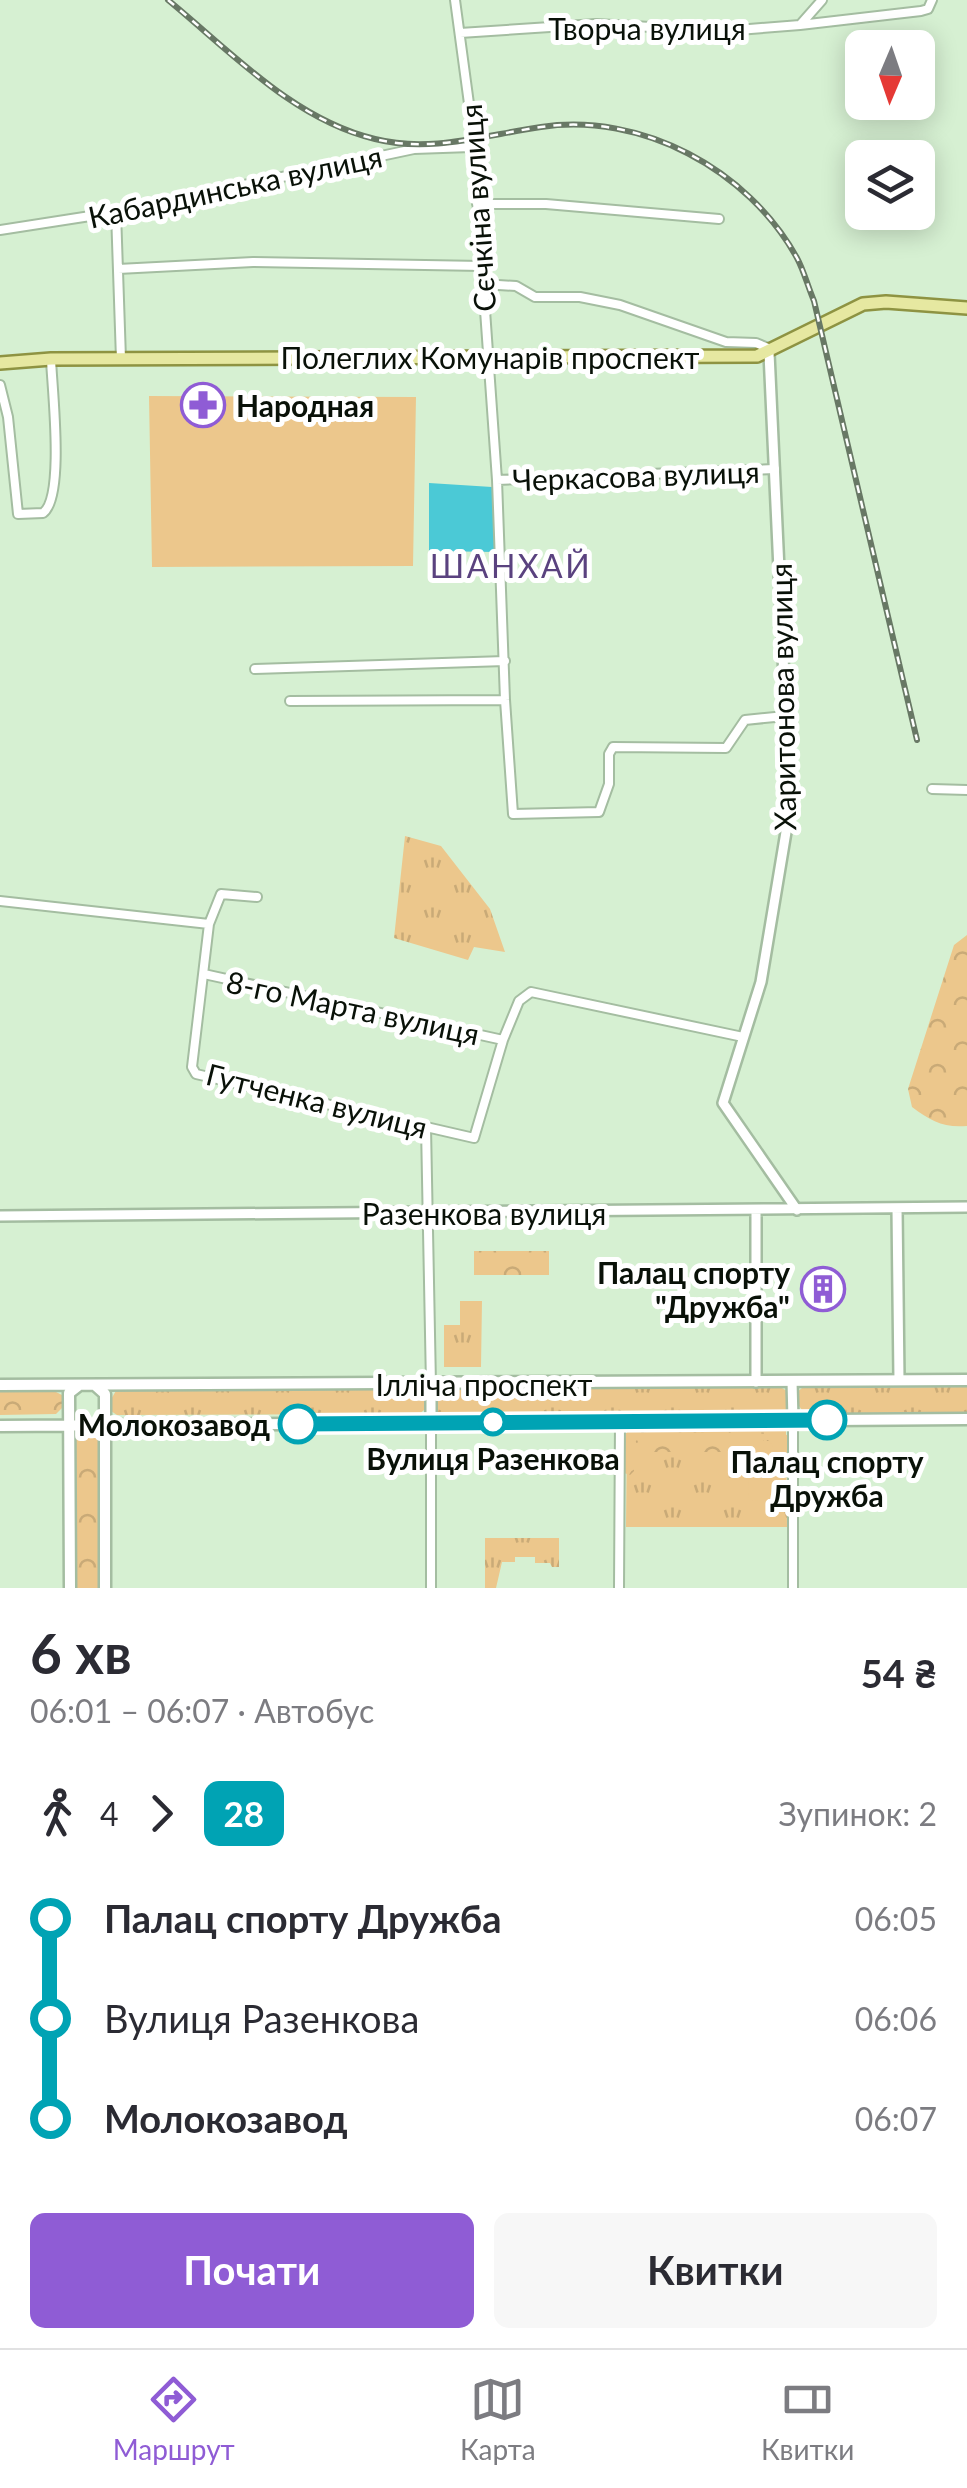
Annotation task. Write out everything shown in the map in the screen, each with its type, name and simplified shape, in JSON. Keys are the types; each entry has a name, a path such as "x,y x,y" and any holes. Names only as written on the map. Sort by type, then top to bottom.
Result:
{"main road":[{"name":"Полеглих Комунарів проспект","path":"0,363 51,358 757,356 863,304 967,308"},
{"name":"Ілліча проспект","path":"0,1385 967,1380"},
{"path":"70,1588 69,1393 78,1385"},
{"path":"95,1385 106,1394 105,1588"},
{"name":"Ілліча проспект","path":"0,1426 967,1419"}],"street":[{"name":"Сєчкіна вулиця","path":"455,0 470,96 497,480 513,814 595,814 609,784 612,747 728,748 745,720 785,716"},
{"path":"800,24 822,0"},
{"name":"Творча вулиця","path":"460,32 596,24 725,31 921,11 928,9 932,0"},
{"name":"Кабардинська вулиця","path":"0,230 116,212 414,149 471,147"},
{"path":"477,204 546,204 719,219"},
{"path":"116,212 121,358"},
{"path":"118,269 252,262 482,266"},
{"path":"483,284 516,286 536,298 580,298 620,305 718,340 756,343 769,352"},
{"name":"Харитонова вулиця","path":"769,352 788,833 761,982 723,1103 797,1210"},
{"path":"0,386 8,417 18,514 42,513 51,504 55,462 51,358"},
{"name":"Черкасова вулиця","path":"497,480 775,470"},
{"path":"255,669 505,662"},
{"path":"290,700 505,700"},
{"path":"932,789 967,790"},
{"path":"0,900 209,924 221,894 257,897"},
{"name":"Гутченка вулиця","path":"209,924 192,1067 196,1074 474,1138 503,1040"},
{"name":"8-го Марта вулиця","path":"204,974 503,1040"},
{"path":"503,1040 519,1000 531,992 743,1038"},
{"path":"426,1127 430,1213 431,1588"},
{"name":"Разенкова вулиця","path":"0,1216 967,1207"},
{"path":"897,1208 899,1380"},
{"path":"756,1211 756,1382"},
{"path":"792,1381 793,1588"},
{"path":"618,1588 620,1422"}],"green space":[{"path":"149,396 416,397 413,566 152,567"},
{"path":"405,836 441,846 490,909 505,952 474,947 468,960 394,938"},
{"path":"967,935 967,1126 951,1126 912,1107 908,1089 954,945"},
{"path":"474,1251 549,1251 549,1275 474,1275"},
{"path":"460,1301 482,1301 481,1367 444,1367 444,1325 460,1325"},
{"path":"780,1387 789,1392 789,1408 780,1414 444,1417 437,1413 436,1394 443,1389"},
{"path":"967,1387 967,1413 805,1414 796,1402 797,1392 802,1388"},
{"path":"0,1389 50,1389 62,1395 64,1406 56,1414 0,1415"},
{"path":"117,1389 419,1389 428,1395 428,1407 419,1414 117,1415 111,1411 110,1401"},
{"path":"627,1430 786,1430 787,1527 626,1527"},
{"path":"93,1432 102,1443 101,1588 72,1588 73,1443 79,1433"},
{"path":"730,1432 739,1439 748,1433 789,1435 787,1476 780,1475 774,1482 773,1446 768,1440 749,1443 746,1465 730,1454 733,1476 726,1481 714,1480 708,1471 723,1468 722,1452 643,1452 637,1440 632,1445 634,1471 630,1475 621,1472 626,1433"},
{"path":"754,1441 769,1441 773,1446 771,1500 749,1498 748,1446"},
{"path":"485,1538 559,1538 559,1567 535,1563 535,1557 515,1557 515,1562 502,1562 496,1588 485,1588"}],"water":[{"path":"429,483 492,487 495,552 429,551"}],"railway":[{"path":"168,0 264,82 345,130 375,139 417,144 541,127 579,125 616,129 653,138 688,154 721,173 750,198 776,226 797,258 814,301 917,740"}],"bus line":[{"name":"28","path":"298,1424 827,1420"}],"place":[{"name":"Народная","path":"203,405"},
{"name":"Палац спорту \"Дружба\"","path":"823,1289"},
{"name":"Палац спорту Дружба","path":"827,1420"},
{"name":"Вулиця Разенкова","path":"493,1422"},
{"name":"Молокозавод","path":"298,1424"}],"district":[{"name":"ШАНХАЙ","path":"511,565"}]}
